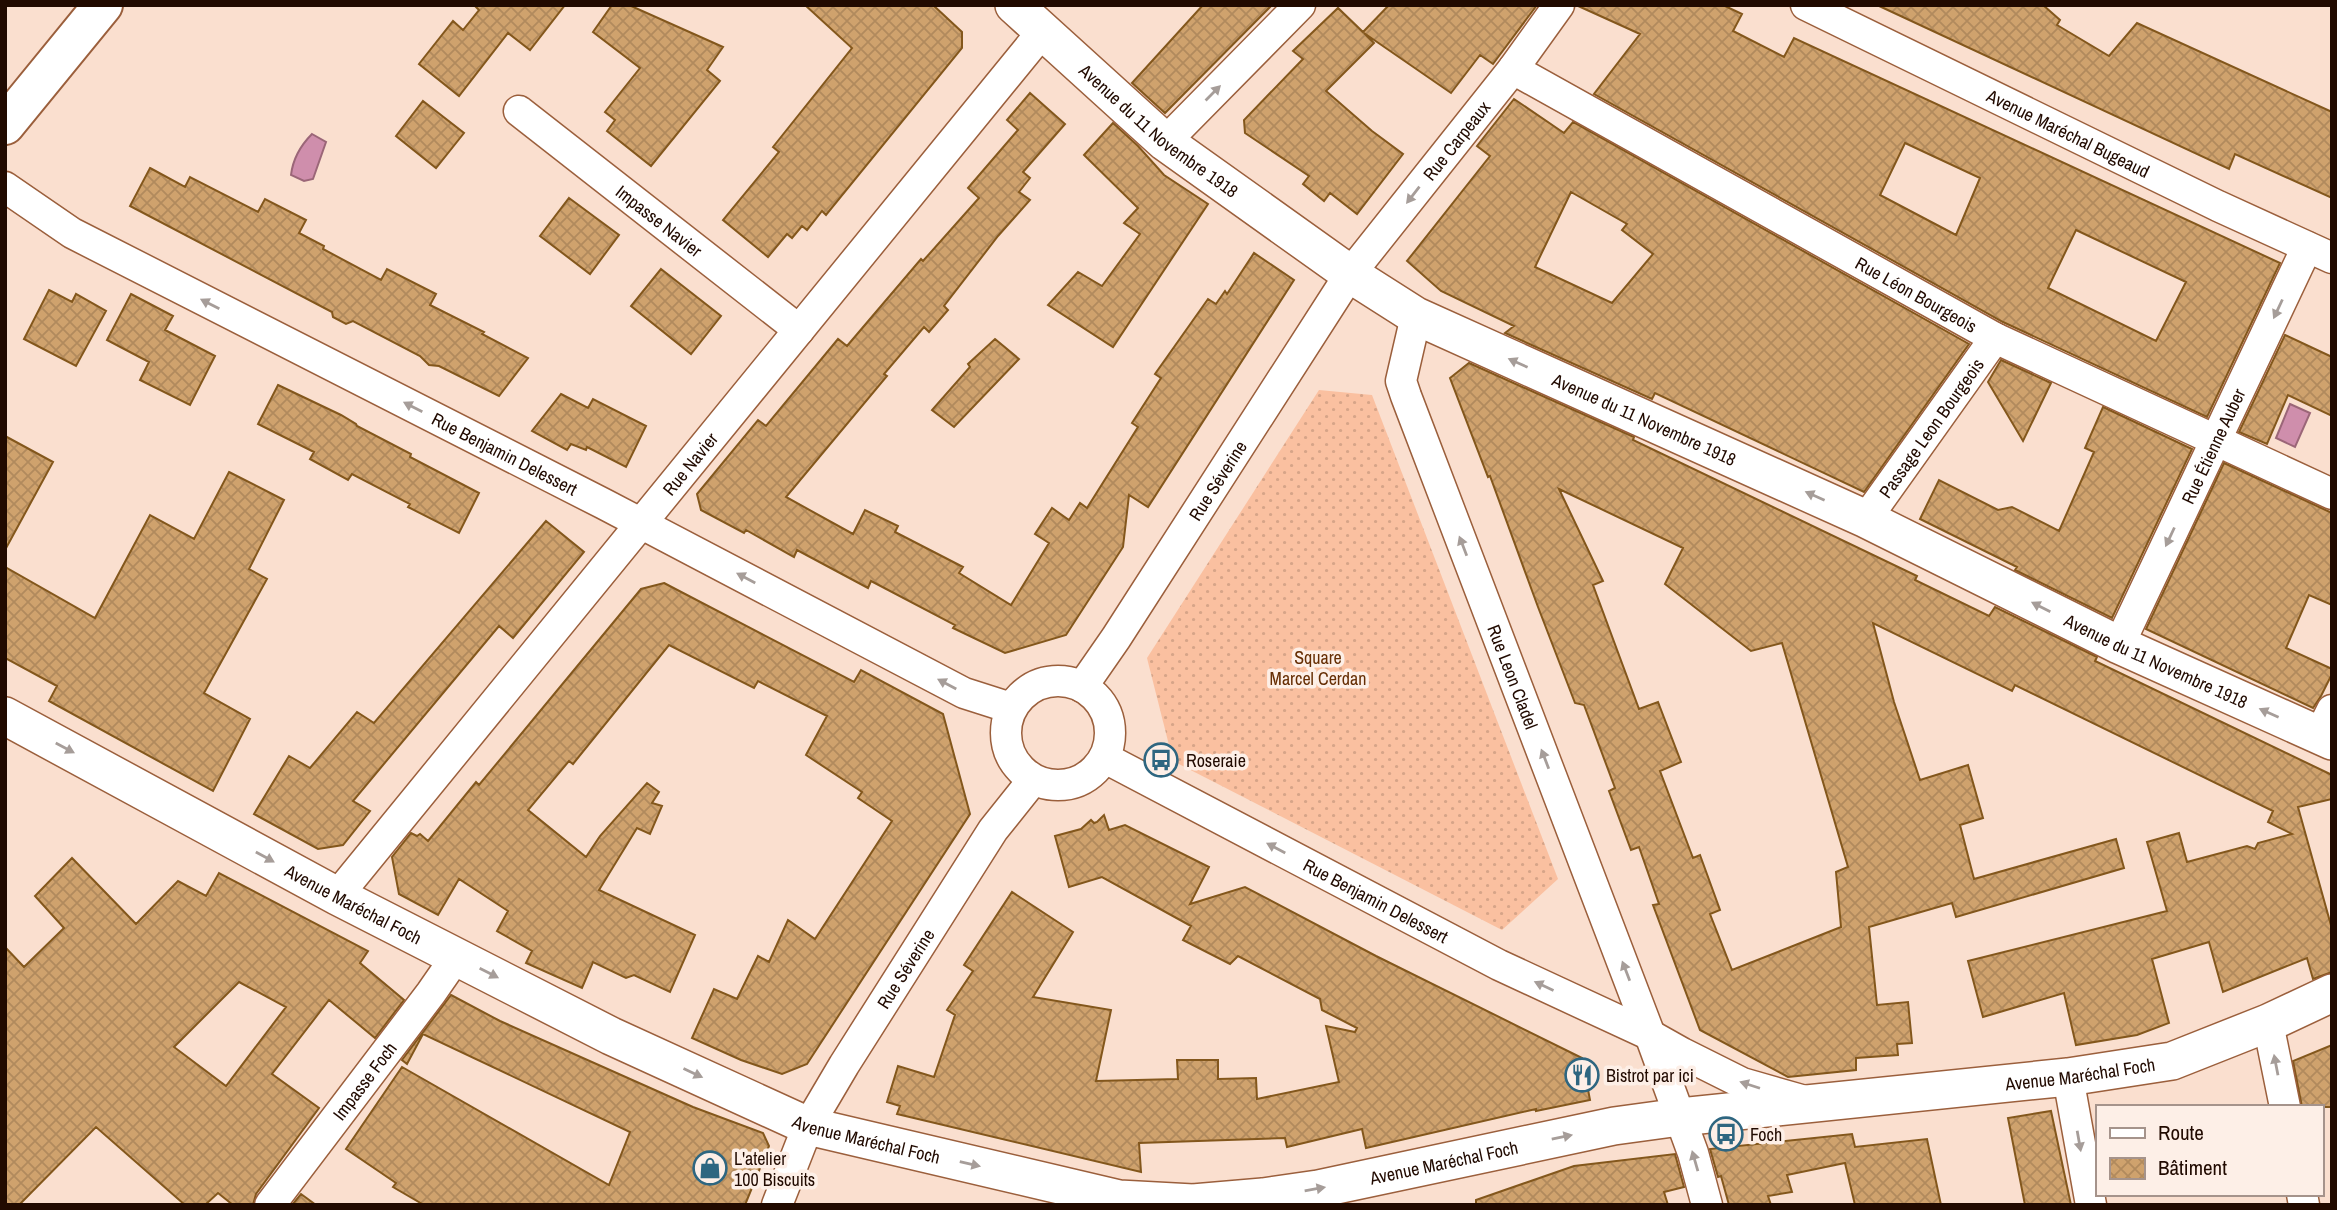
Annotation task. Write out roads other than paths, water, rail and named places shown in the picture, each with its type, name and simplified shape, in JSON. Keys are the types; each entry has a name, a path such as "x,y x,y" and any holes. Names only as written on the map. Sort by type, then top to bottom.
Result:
{"main road":[{"path":"5,125 103,5"}],"street":[{"name":"Avenue du 11 Novembre 1918","path":"1014,5 1165,142 1350,274 1416,316 1866,519 2119,645 2328,729"},
{"path":"1165,142 1300,5"},
{"name":"Rue Carpeaux","path":"1350,274 1513,68 1559,5"},
{"name":"Avenue Maréchal Bugeaud","path":"1805,5 2320,253"},
{"name":"Rue Navier","path":"337,896 1044,31"},
{"name":"Rue Léon Bourgeois","path":"1513,68 1996,338 2332,494"},
{"name":"Impasse Navier","path":"519,111 799,330"},
{"name":"Rue Benjamin Delessert","path":"5,187 72,233 964,692 1011,708"},
{"name":"Rue Étienne Auber","path":"2119,645 2215,441 2320,253"},
{"name":"Rue Séverine","path":"1082,687 1350,274"},
{"name":"Rue Leon Cladel","path":"1416,316 1401,381 1650,1035 1693,1153 1707,1205"},
{"name":"Passage Leon Bourgeois","path":"1866,519 1996,338"},
{"path":"1050,681 1067,682 1082,687 1095,697 1105,710 1110,726 1110,742 1105,758 1095,771 1081,781 1049,786 1033,780 1020,770 1010,757 1005,740 1011,708 1021,695 1034,686 1050,681"},
{"name":"Avenue Maréchal Foch","path":"5,716 337,896 456,957 611,1036 808,1126 1119,1202 1263,1201 1614,1126 2068,1077 2172,1061 2268,1023 2332,993"},
{"name":"Rue Benjamin Delessert","path":"1105,758 1499,965 1650,1035"},
{"name":"Rue Séverine","path":"777,1205 808,1126 851,1053 993,830 1033,780"},
{"name":"Impasse Foch","path":"270,1205 456,957"},
{"path":"2268,1023 2284,1105"},
{"name":"Avenue Maréchal Foch","path":"1650,1035 1742,1083 1815,1104"},
{"path":"2068,1077 2091,1205"}],"place":[{"name":"Roseraie","path":"1161,760"},
{"name":"Bistrot par ici","path":"1582,1075"},
{"name":"Foch","path":"1726,1134"},
{"name":"L'atelier 100 Biscuits","path":"710,1168"}],"park label":[{"name":"Square Marcel Cerdan","path":"1318,667"}]}
